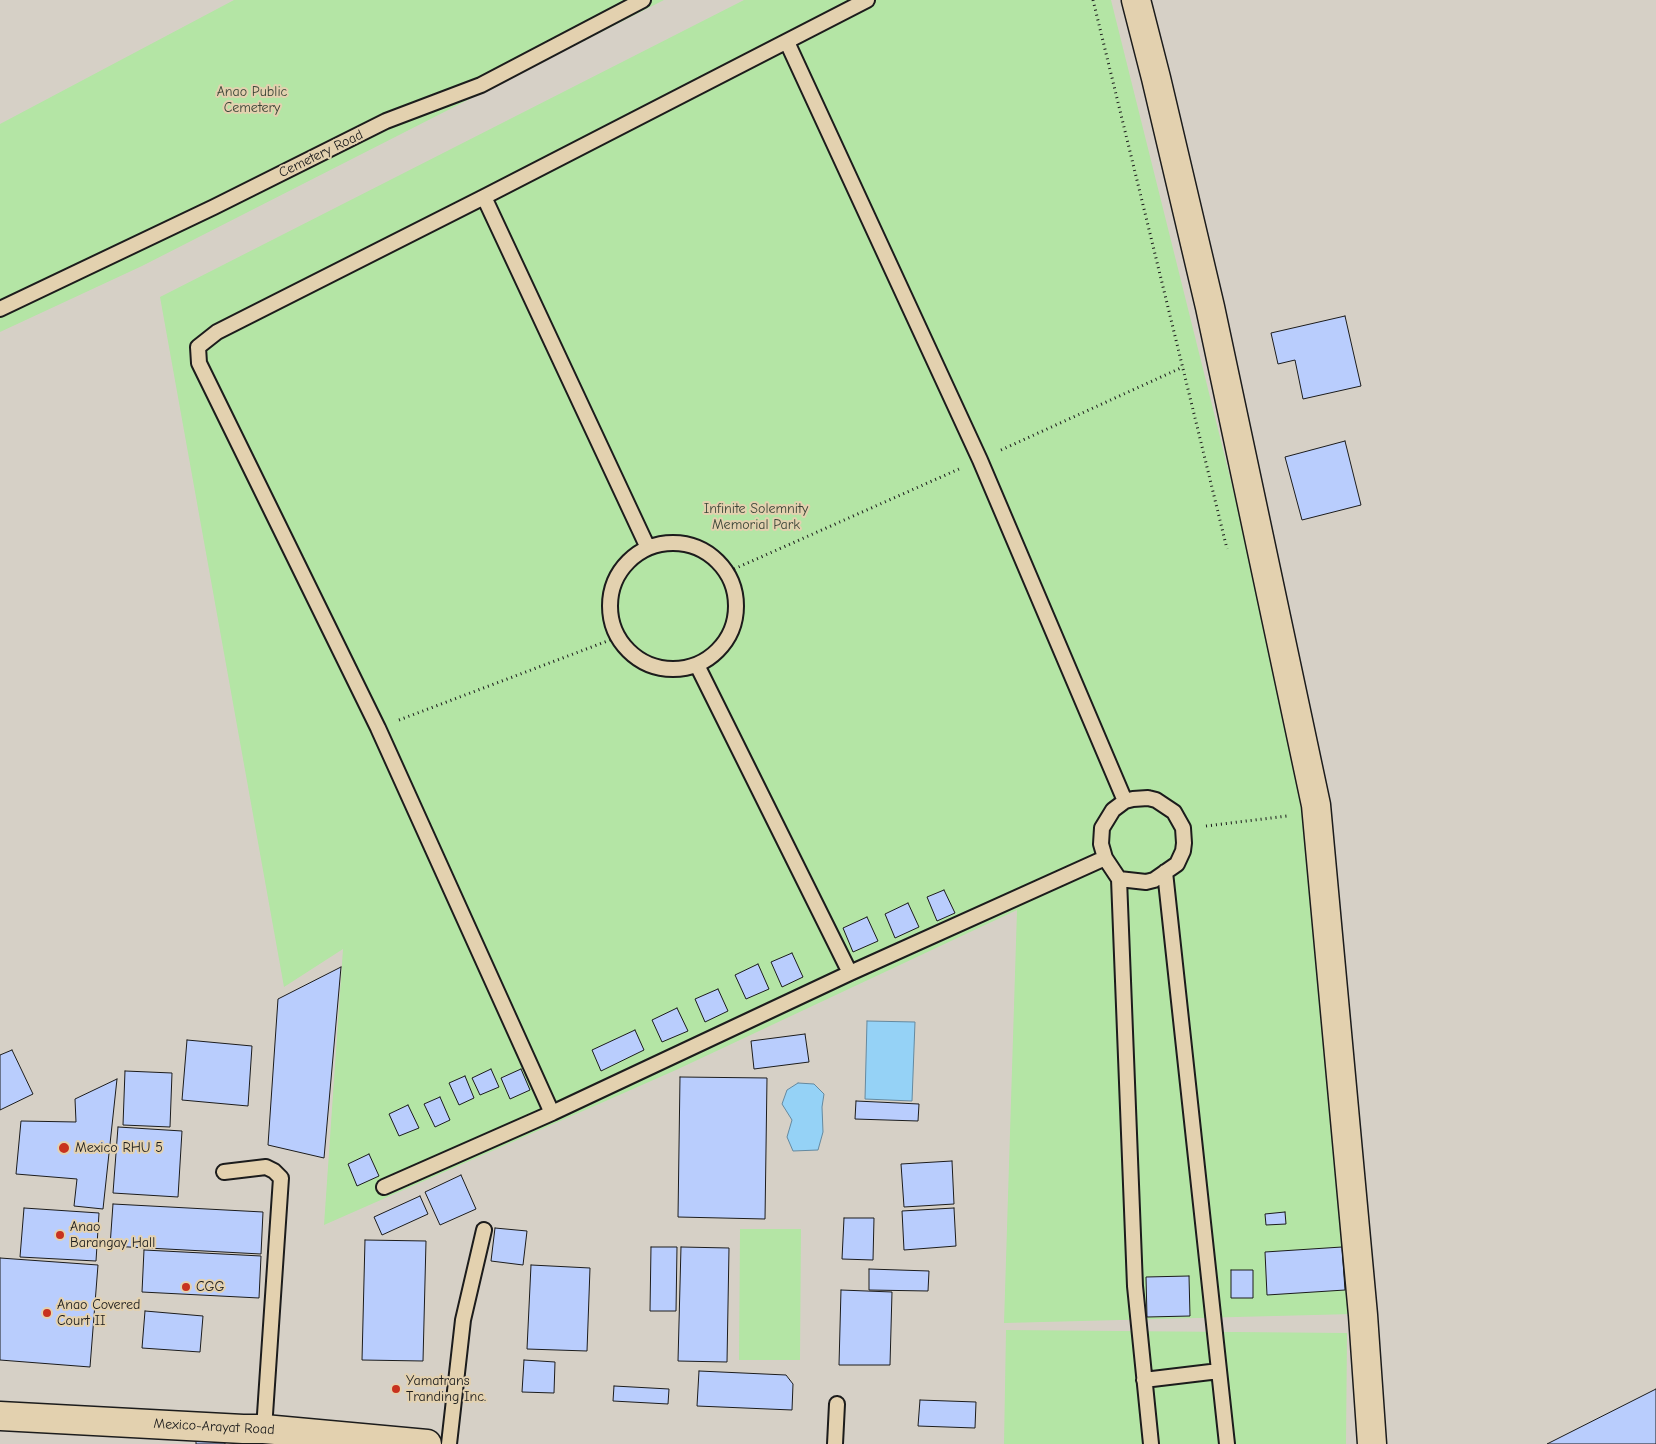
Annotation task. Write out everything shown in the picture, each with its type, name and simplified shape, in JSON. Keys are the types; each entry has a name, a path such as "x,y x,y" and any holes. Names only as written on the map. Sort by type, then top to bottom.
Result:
{"street":[{"path":"1136,0 1207,298 1316,805 1363,1316 1372,1444"},
{"name":"Mexico-Arayat Road","path":"0,1416 264,1429 427,1444"}],"lane":[{"name":"Cemetery Road","path":"0,309 214,207 386,121 481,85 643,0"},
{"path":"552,1113 378,728 199,364 198,347 217,332 867,0"},
{"path":"787,42 980,460 1125,801"},
{"path":"484,197 648,548"},
{"path":"662,543 695,546 714,558 725,573 732,584 736,610 733,625 723,644 697,664 668,669 660,667 637,658 618,637 611,618 610,600 616,579 629,560 648,548 662,543"},
{"path":"697,664 850,973"},
{"path":"1119,879 1146,882 1154,880 1177,864 1183,851 1183,828 1174,812 1156,800 1141,798 1125,801 1113,810 1102,828 1100,844 1105,858 1119,879 1135,1286 1152,1444"},
{"path":"384,1187 552,1113 850,973 1105,858"},
{"path":"1165,872 1228,1444"},
{"path":"224,1172 266,1167 274,1171 281,1178 264,1429"},
{"path":"448,1444 463,1320 484,1230"},
{"path":"1144,1380 1219,1371"},
{"path":"835,1444 837,1404"}],"path":[{"path":"1093,0 1229,555"},
{"path":"725,573 980,460 1183,367"},
{"path":"378,728 618,637"},
{"path":"1183,828 1279,818 1288,816 1290,813"}],"green space":[{"name":"Anao Public Cemetery","path":"234,0 664,0 142,266 0,332 0,124"},
{"name":"Infinite Solemnity Memorial Park","path":"744,0 1111,0 1306,782 1353,1314 1004,1323 1017,910 676,1070 324,1225 343,949 284,987 160,297"},
{"path":"740,1229 801,1229 800,1360 739,1360"},
{"path":"1006,1330 1347,1333 1346,1444 1004,1444"}],"water":[{"path":"867,1021 915,1022 912,1101 865,1099"},
{"path":"798,1083 814,1084 824,1094 822,1107 823,1132 818,1150 793,1151 787,1137 792,1120 782,1104 787,1090"}],"building":[{"path":"1345,316 1361,386 1303,399 1295,360 1278,364 1271,333"},
{"path":"1345,441 1361,505 1302,520 1285,457"},
{"path":"944,890 955,913 937,921 927,897"},
{"path":"908,903 919,927 895,938 885,914"},
{"path":"867,917 878,941 853,952 843,928"},
{"path":"792,953 803,977 782,987 771,962"},
{"path":"758,964 769,989 746,999 735,975"},
{"path":"341,967 324,1158 268,1145 278,999"},
{"path":"718,989 728,1011 705,1022 695,999"},
{"path":"677,1008 688,1031 662,1042 652,1020"},
{"path":"635,1030 644,1050 601,1071 592,1050"},
{"path":"805,1034 809,1062 754,1069 751,1041"},
{"path":"187,1040 252,1046 248,1106 182,1100"},
{"path":"12,1050 33,1094 0,1110 0,1055"},
{"path":"491,1069 499,1087 480,1095 472,1078"},
{"path":"521,1069 530,1090 510,1099 501,1078"},
{"path":"125,1071 172,1073 170,1127 123,1125"},
{"path":"465,1076 474,1098 459,1105 449,1083"},
{"path":"680,1077 767,1078 765,1219 678,1217"},
{"name":"Mexico RHU 5","path":"117,1079 103,1209 74,1206 77,1179 16,1174 21,1121 76,1122 75,1099"},
{"path":"440,1097 450,1120 435,1127 424,1104"},
{"path":"856,1101 919,1104 918,1121 855,1119"},
{"path":"408,1105 419,1128 399,1136 389,1114"},
{"path":"118,1127 182,1131 178,1197 113,1193"},
{"path":"369,1154 379,1176 357,1186 348,1164"},
{"path":"952,1161 954,1204 904,1207 901,1164"},
{"path":"461,1175 476,1209 440,1225 425,1192"},
{"path":"420,1196 428,1214 382,1235 374,1217"},
{"path":"113,1204 263,1212 261,1254 110,1246"},
{"name":"Anao Barangay Hall","path":"24,1208 99,1213 96,1261 20,1257"},
{"path":"954,1208 956,1246 904,1250 902,1211"},
{"path":"1285,1212 1286,1224 1266,1225 1265,1214"},
{"path":"844,1218 874,1218 873,1260 842,1259"},
{"path":"495,1228 527,1231 523,1265 491,1261"},
{"path":"365,1240 426,1241 423,1361 362,1360"},
{"path":"651,1247 677,1247 676,1311 650,1311"},
{"path":"681,1247 729,1248 727,1362 678,1361"},
{"path":"1342,1247 1345,1290 1267,1295 1265,1252"},
{"path":"144,1250 261,1256 259,1298 142,1292"},
{"name":"Anao Covered Court II","path":"0,1258 98,1265 90,1367 0,1360"},
{"path":"531,1265 590,1268 587,1351 527,1349"},
{"path":"869,1269 929,1271 928,1291 869,1290"},
{"path":"1231,1270 1253,1270 1253,1298 1231,1298"},
{"path":"1189,1276 1190,1316 1147,1317 1146,1277"},
{"path":"841,1290 892,1292 890,1365 839,1365"},
{"path":"145,1311 203,1316 200,1352 142,1348"},
{"path":"524,1360 555,1362 554,1393 522,1392"},
{"path":"699,1371 786,1375 793,1384 792,1410 697,1406"},
{"path":"614,1386 669,1389 668,1404 613,1401"},
{"path":"1656,1389 1656,1444 1547,1444"},
{"path":"920,1400 976,1402 975,1428 918,1426"},
{"path":"225,1439 225,1444 196,1444 196,1441"}],"place":[{"name":"Mexico RHU 5","path":"64,1148"},
{"name":"Anao Barangay Hall","path":"60,1235"},
{"name":"CGG","path":"186,1287"},
{"name":"Anao Covered Court II","path":"47,1313"},
{"name":"Yamatrans Tranding Inc.","path":"396,1389"}]}
